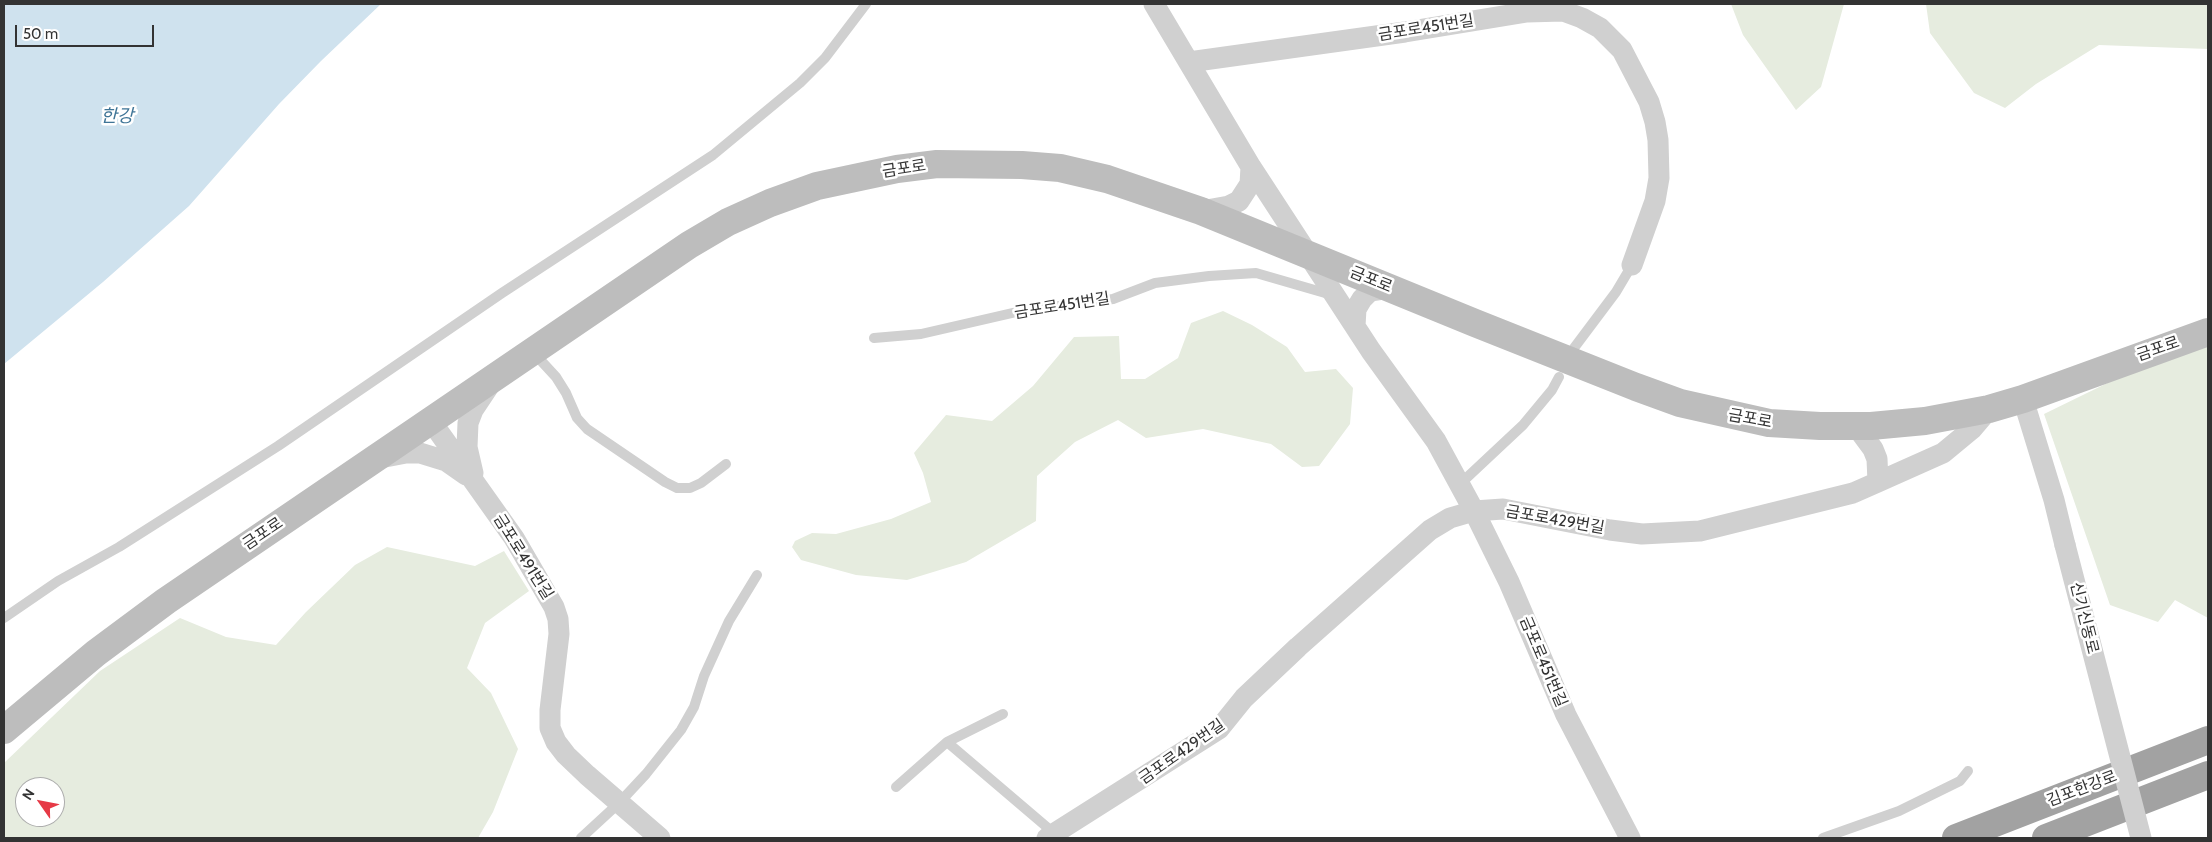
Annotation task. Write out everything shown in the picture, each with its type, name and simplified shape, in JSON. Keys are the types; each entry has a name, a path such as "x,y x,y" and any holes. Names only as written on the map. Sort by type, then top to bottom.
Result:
{"highway":[{"name":"김포한강로","path":"1956,838 2208,740"},
{"name":"김포한강로","path":"2046,838 2208,775"}],"main road":[{"name":"금포로","path":"4,730 88,659 166,601 667,260 728,222 770,203 817,186 856,177 937,164 982,163 1060,168 1107,180 1201,211 1475,323 1680,403 1769,423 1856,426 1925,421 1989,409 2023,399 2208,332"}],"street":[{"path":"1154,4 1250,167 1308,254"},
{"name":"금포로451번길","path":"1189,62 1404,32 1527,12 1563,11 1582,18 1600,28 1622,50 1649,102 1655,122 1658,140 1659,178 1655,201 1632,265"},
{"path":"1201,211 1229,206 1239,201 1250,184 1250,167"},
{"name":"금포로451번길","path":"1308,254 1355,326 1436,441 1460,484 1509,582 1566,715 1630,838"},
{"path":"1355,326 1356,309 1362,299 1370,291 1390,288"},
{"path":"474,481 467,447 468,423 473,410 496,377"},
{"name":"신기신동로","path":"2023,399 2049,483 2141,838"},
{"name":"금포로429번길","path":"1051,836 1219,730 1258,685 1430,530 1450,518 1474,511 1503,509 1610,530 1642,534 1700,531 1853,493 1942,453 1972,429 1989,409"},
{"name":"금포로491번길","path":"431,420 546,590 558,619 550,710 550,728 556,742 566,755 660,838"},
{"path":"1856,426 1877,459 1878,482"},
{"path":"375,459 406,452 420,453 446,462 474,481"}],"lane":[{"path":"4,618 58,581 119,546 278,446 502,293 713,155 800,84 825,58 866,4"},
{"name":"금포로451번길","path":"1574,348 1612,298 1632,265"},
{"name":"금포로451번길","path":"874,338 921,334 1021,311 1112,299 1155,283 1201,277 1256,273 1335,296"},
{"path":"532,351 556,377 566,393 577,418 587,429 665,482 677,488 690,488 701,483 726,464"},
{"path":"1460,484 1523,425 1552,390 1559,377"},
{"path":"581,838 619,803 646,774 688,718 729,621 757,575"},
{"path":"896,787 947,742 1003,714"},
{"name":"금포로429번길","path":"947,742 1051,836"},
{"path":"1822,838 1865,825 1906,808 1960,781 1968,771"}],"shaded area":[{"path":"1731,4 1844,4 1821,87 1796,110 1743,35"},
{"path":"1926,4 2208,4 2208,49 2099,45 2036,84 2005,108 1974,93 1930,33"},
{"path":"1223,311 1252,325 1287,347 1305,372 1336,369 1353,388 1350,424 1319,466 1302,467 1271,444 1203,429 1146,438 1118,420 1075,442 1037,476 1036,521 966,562 907,580 856,575 801,560 792,547 795,541 812,533 836,534 891,519 931,502 923,473 914,453 946,415 992,421 1033,386 1074,337 1119,336 1121,379 1145,379 1178,358 1191,323"},
{"path":"2208,345 2208,618 2175,600 2158,622 2110,605 2044,414 2130,372"},
{"path":"387,547 475,566 504,551 529,591 485,623 467,668 491,693 518,749 493,812 478,838 4,838 4,763 100,671 180,618 226,637 276,645 306,612 355,565"}],"water":[{"name":"한강","path":"4,4 381,4 279,104 189,206 103,282 4,364"}]}
